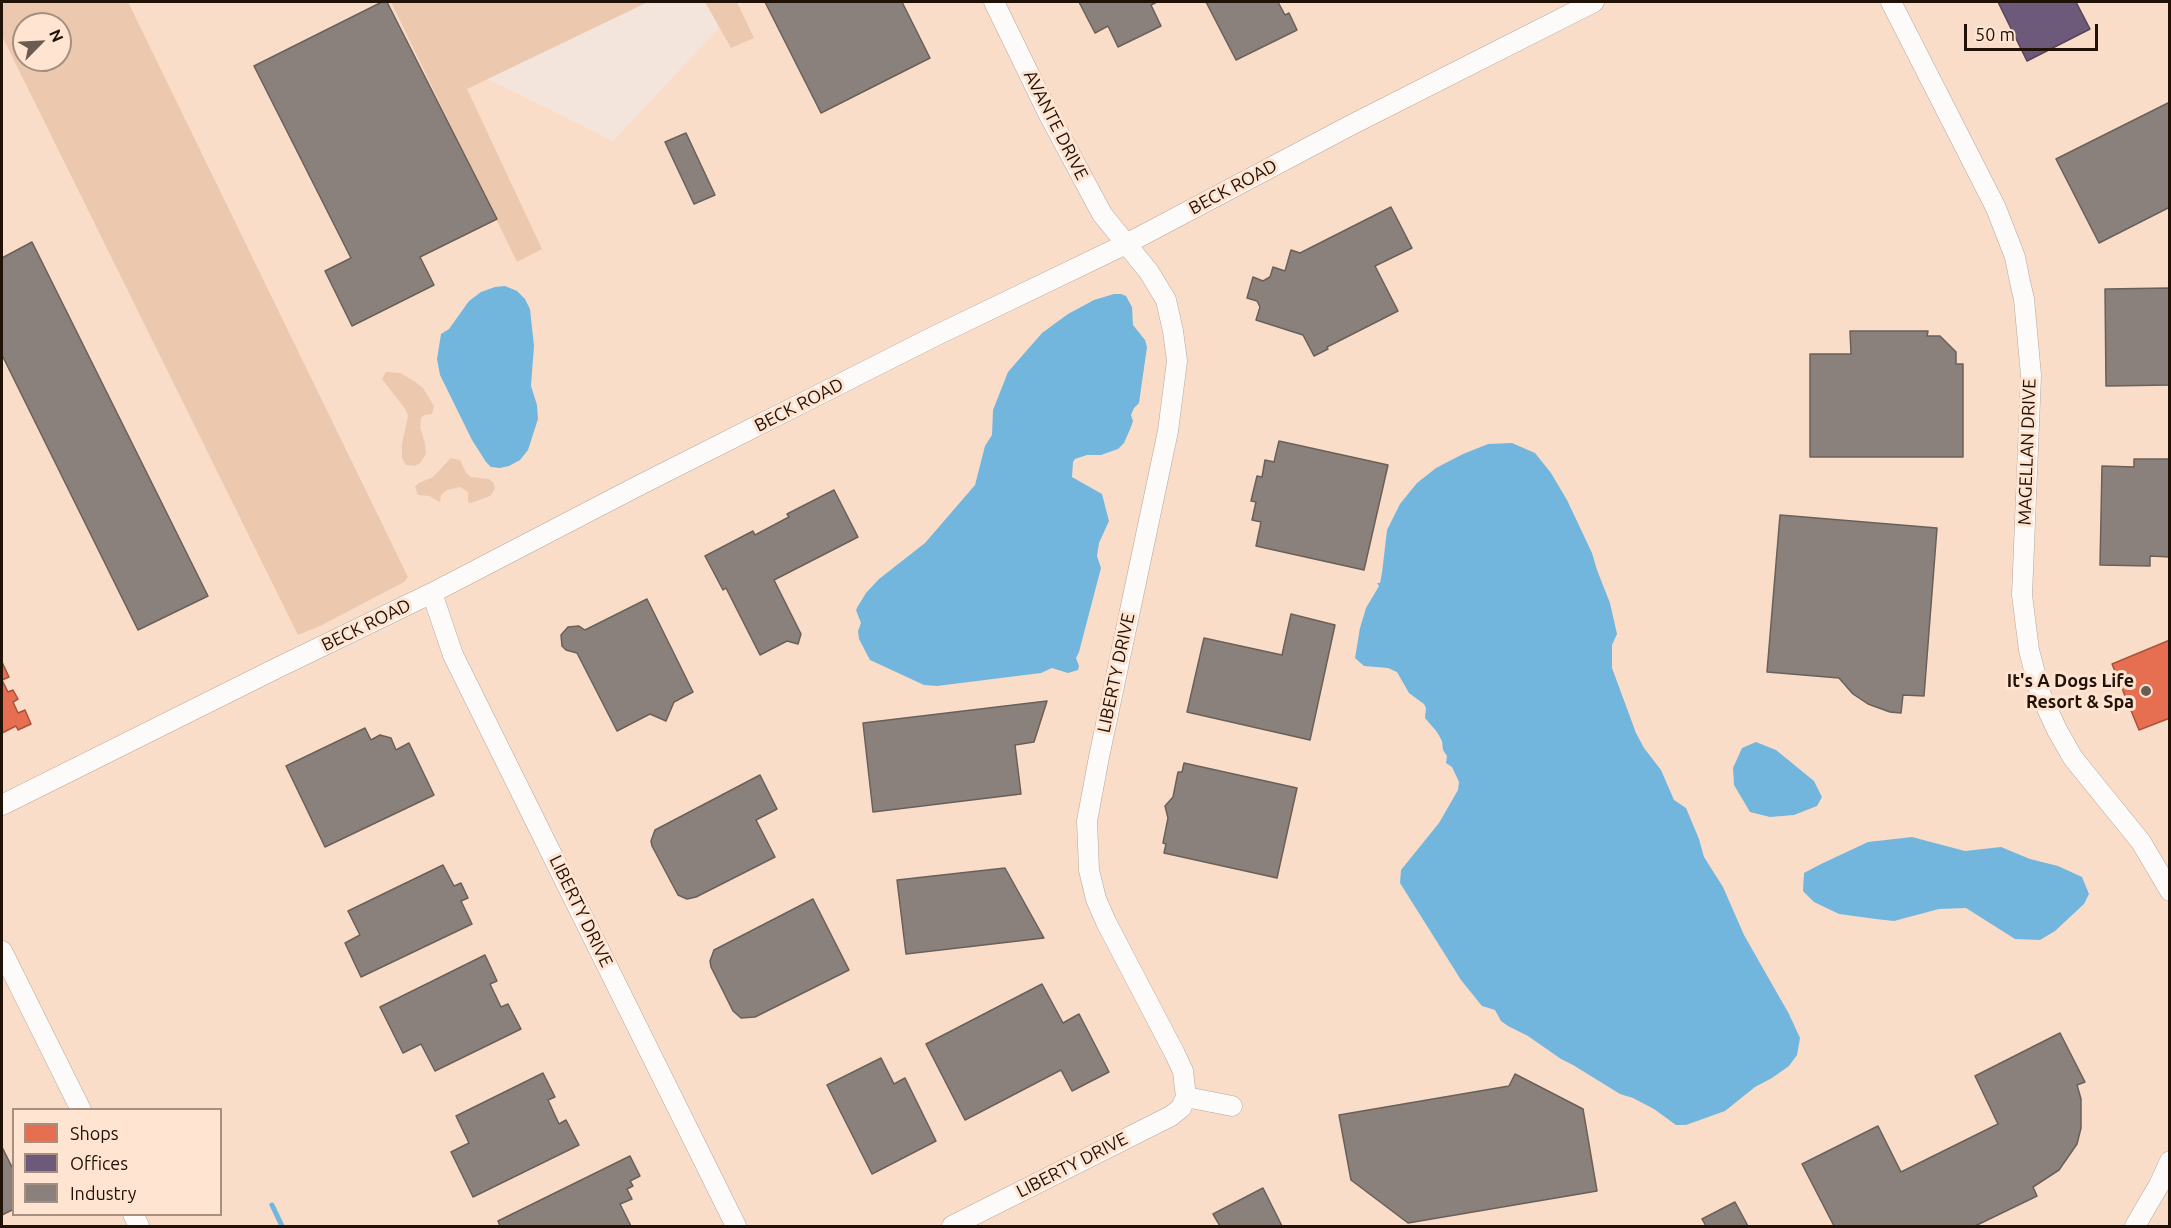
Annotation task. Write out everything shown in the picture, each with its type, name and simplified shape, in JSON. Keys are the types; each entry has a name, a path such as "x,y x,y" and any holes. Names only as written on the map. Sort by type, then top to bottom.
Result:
{"street":[{"name":"AVANTE DRIVE","path":"994,2 1048,113 1102,214 1126,244"},
{"name":"BECK ROAD","path":"2,805 432,593 924,342 1126,244 1353,124 1594,2"},
{"name":"MAGELLAN DRIVE","path":"1891,2 1996,208 2015,258 2024,299 2031,375 2022,594 2029,650 2040,693 2073,758 2141,842 2169,891"},
{"name":"LIBERTY DRIVE","path":"952,1227 1172,1116 1181,1108 1186,1097 1183,1071 1106,922 1096,899 1089,870 1087,821 1106,722 1158,487 1177,361 1166,300 1149,272 1126,244"},
{"name":"LIBERTY DRIVE","path":"432,593 453,655 736,1227"},
{"path":"2,951 80,1108"},
{"path":"1186,1097 1232,1106"},
{"path":"2135,1227 2159,1185 2169,1161"}],"shaded area":[{"path":"2,2 128,2 408,577 404,582 298,635 20,72 72,72 72,12 12,12 12,56 2,36"},
{"path":"16,2 395,2 416,43 613,141 743,2 2169,2 2169,1226 2,1226 2,9"},
{"path":"391,2 648,2 467,89 542,249 517,262"},
{"path":"705,2 737,2 754,38 731,48"},
{"path":"386,372 400,373 414,381 423,388 434,406 432,414 421,418 420,427 426,454 415,466 406,465 402,458 402,444 408,416 406,410 382,379"},
{"path":"451,458 460,460 466,473 471,477 489,479 494,483 495,489 490,496 471,503 468,502 468,492 460,487 447,490 441,495 440,502 429,496 418,495 415,487 433,477"}],"water":[{"path":"505,286 517,291 525,299 530,309 534,346 531,386 537,405 538,419 528,450 520,460 500,468 491,467 486,462 472,440 440,375 437,359 441,334 449,329 469,301 481,292"},
{"path":"1114,294 1126,296 1132,307 1133,325 1145,340 1147,347 1139,403 1131,415 1133,421 1124,443 1118,449 1101,455 1087,455 1073,462 1072,477 1102,494 1109,521 1099,543 1097,556 1101,568 1076,658 1078,670 1068,673 1052,668 1041,673 937,686 924,685 870,660 859,639 858,631 861,623 856,610 866,593 879,579 925,543 975,485 985,446 992,435 993,410 1008,372 1042,333 1068,314 1094,300"},
{"path":"1512,443 1535,453 1551,473 1567,500 1592,553 1610,603 1617,634 1612,645 1612,668 1636,733 1661,770 1674,800 1686,808 1704,857 1723,887 1744,935 1800,1038 1797,1055 1789,1066 1755,1087 1725,1111 1686,1125 1676,1125 1654,1109 1620,1094 1561,1059 1528,1036 1508,1026 1501,1021 1495,1010 1482,1006 1461,980 1400,883 1401,870 1439,823 1458,790 1459,782 1452,767 1446,763 1447,756 1443,750 1442,741 1425,718 1424,704 1409,693 1397,672 1388,668 1364,666 1355,658 1360,628 1366,608 1379,586 1377,583 1380,583 1387,530 1400,504 1417,483 1436,468 1463,454 1488,444"},
{"path":"1756,742 1776,750 1814,781 1822,797 1817,806 1794,815 1770,817 1750,812 1734,785 1733,768 1742,748"},
{"path":"1912,837 1965,851 2001,847 2030,859 2058,866 2082,877 2089,894 2084,904 2055,931 2040,940 2015,939 1966,908 1939,909 1894,921 1839,914 1814,902 1803,891 1804,873 1821,864 1868,842"}],"building: Shops":[{"name":"It's A Dogs Life Resort & Spa","path":"2170,640 2170,718 2139,730 2112,664"},
{"path":"2,662 9,677 2,680"},
{"path":"2,680 8,692 13,690 18,699 13,702 18,713 25,710 31,724 18,730 16,726 2,733"}],"building: Offices":[{"path":"1998,2 2076,2 2090,29 2027,61"}],"building: Industry":[{"path":"382,2 387,2 497,219 420,257 434,285 352,326 325,271 351,258 254,66"},
{"path":"765,2 902,2 930,58 821,113"},
{"path":"1079,2 1157,2 1151,5 1161,26 1118,47 1108,26 1095,33"},
{"path":"1206,2 1278,2 1285,15 1289,13 1297,30 1236,60"},
{"path":"2170,102 2170,207 2099,243 2056,159"},
{"path":"686,133 715,195 694,204 665,142"},
{"path":"1391,207 1412,248 1375,266 1398,311 1314,356 1303,335 1256,320 1260,307 1257,301 1247,298 1253,277 1263,281 1270,277 1273,267 1285,271 1291,250 1300,253"},
{"path":"32,242 208,596 138,630 2,355 2,258"},
{"path":"2170,288 2170,385 2106,386 2105,289"},
{"path":"1850,331 1928,331 1927,336 1940,336 1956,352 1956,364 1963,364 1963,457 1810,457 1810,354 1851,354"},
{"path":"1279,441 1388,465 1364,570 1256,546 1261,522 1252,520 1256,502 1251,501 1257,476 1262,477 1265,460 1274,462"},
{"path":"2134,459 2170,459 2170,557 2150,556 2150,566 2100,565 2102,466 2134,467"},
{"path":"834,490 858,537 774,580 801,634 798,644 787,641 760,655 726,588 723,590 705,556 753,531 755,535 789,517 787,514"},
{"path":"1780,515 1937,528 1924,696 1903,695 1901,713 1890,712 1868,704 1853,694 1839,678 1767,672"},
{"path":"647,599 693,692 674,702 666,721 650,714 617,731 577,653 566,650 562,646 561,635 568,627 579,626 585,630"},
{"path":"1291,614 1335,625 1310,740 1187,712 1204,638 1282,655"},
{"path":"1047,701 1034,742 1015,745 1021,794 873,812 863,723"},
{"path":"365,728 371,740 380,735 391,738 396,750 409,743 434,795 325,847 286,766"},
{"path":"1184,763 1297,788 1277,878 1164,853 1166,844 1163,843 1168,818 1165,806 1173,797 1178,772 1182,772"},
{"path":"760,775 777,809 756,820 775,857 696,897 687,899 678,895 652,846 651,841 655,830"},
{"path":"443,865 454,886 461,883 468,898 461,901 472,924 361,977 345,943 360,935 348,911"},
{"path":"1005,868 1044,938 906,954 897,880"},
{"path":"813,899 849,970 755,1017 741,1018 733,1011 711,967 710,961 714,950"},
{"path":"485,955 497,981 490,984 501,1007 508,1004 521,1029 435,1071 421,1044 403,1053 380,1007"},
{"path":"1042,984 1063,1023 1079,1014 1109,1072 1072,1091 1061,1070 965,1120 926,1044"},
{"path":"2060,1033 2085,1082 2077,1085 2081,1099 2081,1128 2077,1144 2059,1170 2033,1187 2037,1196 1975,1226 1834,1226 1802,1164 1878,1126 1901,1172 1998,1124 1975,1076"},
{"path":"881,1058 894,1084 905,1078 936,1141 872,1174 827,1085"},
{"path":"543,1073 555,1097 548,1100 559,1124 566,1120 579,1145 473,1197 451,1152 469,1143 456,1116"},
{"path":"1515,1074 1583,1109 1597,1191 1408,1223 1351,1180 1339,1115 1509,1086"},
{"path":"2,1147 12,1167 12,1210 2,1215"},
{"path":"630,1156 640,1176 630,1181 633,1186 627,1189 632,1199 620,1204 631,1226 500,1226 498,1221"},
{"path":"1263,1188 1282,1226 1220,1226 1213,1214"},
{"path":"1735,1202 1748,1226 1706,1226 1702,1219"}],"waterway":[{"path":"272,1205 282,1226"}],"place":[{"name":"It's A Dogs Life Resort & Spa","path":"2146,691"}]}
